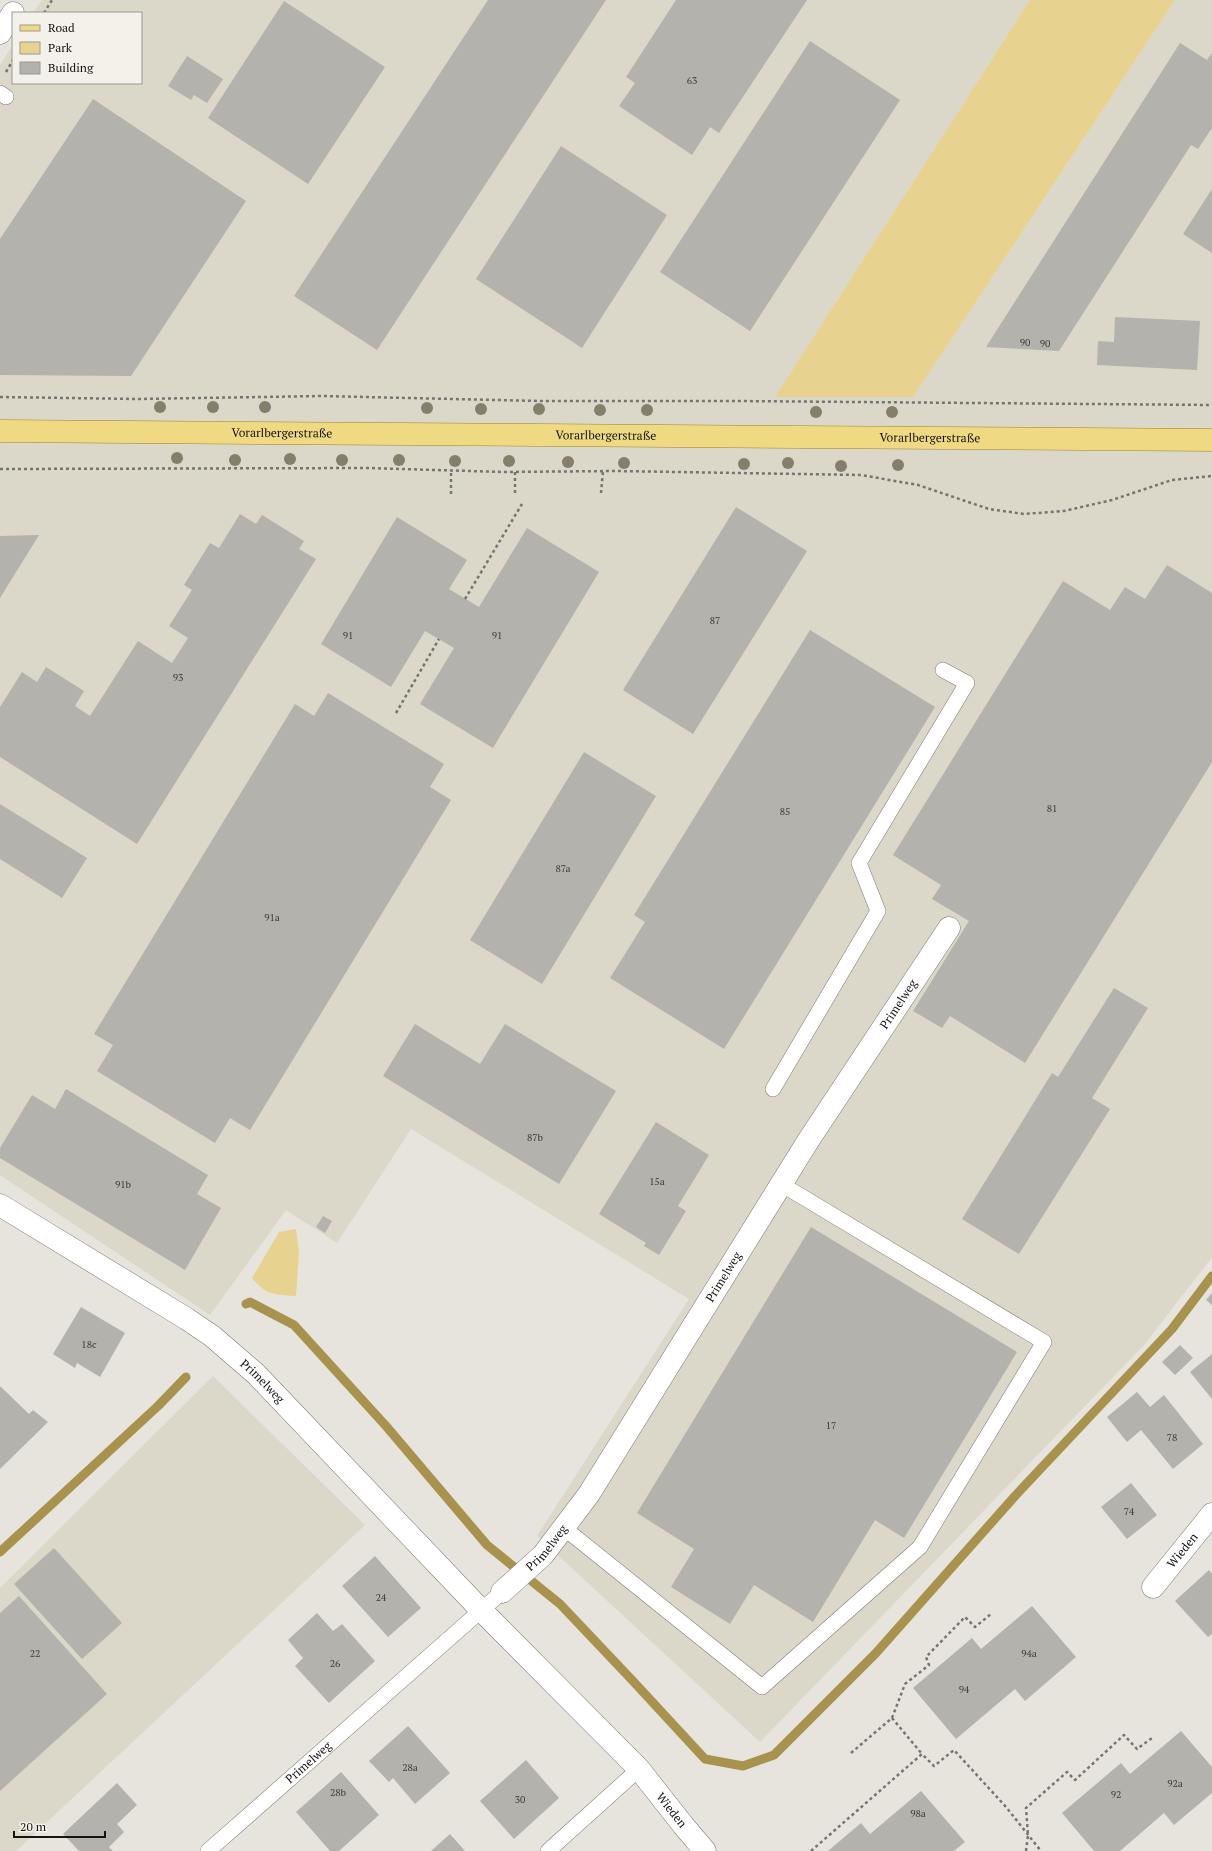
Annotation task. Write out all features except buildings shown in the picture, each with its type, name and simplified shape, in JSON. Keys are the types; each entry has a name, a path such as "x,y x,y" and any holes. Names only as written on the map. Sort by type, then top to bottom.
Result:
{"main road":[{"name":"Vorarlbergerstraße","path":"0,431 1212,440"}],"street":[{"path":"14,12 22,0"},
{"path":"0,33 12,15"},
{"name":"Primelweg","path":"502,1592 543,1555 589,1494 781,1184 949,928"},
{"name":"Primelweg","path":"0,1205 188,1319 212,1336 256,1374 482,1611 639,1769"},
{"name":"Wieden","path":"1153,1587 1212,1514"},
{"name":"Wieden","path":"639,1769 705,1851"}],"lane":[{"path":"773,1089 878,911 859,863 967,683 943,670"},
{"path":"564,1528 762,1687 920,1547 1044,1342 781,1184"},
{"name":"Primelweg","path":"208,1851 502,1592"},
{"path":"548,1851 639,1769"}],"path":[{"path":"45,12 52,0"},
{"path":"0,397 137,399 322,396 540,401 1212,405"},
{"path":"0,469 368,468 515,472 603,471 861,474 918,485 989,509 1024,514 1064,511 1112,500 1172,480 1212,476"},
{"path":"451,470 451,494"},
{"path":"601,493 603,471"},
{"path":"514,493 515,472"},
{"path":"465,599 522,504"},
{"path":"396,713 440,639"},
{"path":"852,1753 892,1718 905,1684 929,1665 926,1657 965,1617 975,1627 991,1614"},
{"path":"892,1718 934,1766 954,1750 1041,1851"},
{"path":"1026,1851 1028,1835 1026,1808 1067,1772 1075,1780 1124,1735 1136,1749 1152,1738"},
{"path":"811,1851 922,1754"}],"shaded area":[{"path":"42,0 1030,0 775,397 913,397 1175,0 1212,0 1212,1257 1145,1344 760,1742 537,1536 689,1299 411,1129 337,1243 286,1210 210,1315 0,1175 0,65 12,47 12,84 142,84 142,12 34,12"},
{"path":"213,1376 365,1525 16,1851 0,1851 0,1588"}],"green space":[{"path":"1030,0 1175,0 913,397 775,397"},
{"path":"296,1229 299,1252 296,1296 276,1294 266,1291 252,1278 279,1232"}],"waterway":[{"path":"246,1304 250,1302 294,1325 386,1426 487,1545 560,1604 705,1759 743,1766 774,1755 876,1653 1015,1496 1172,1329 1212,1276"},
{"path":"0,1552 158,1406 186,1377"}]}
